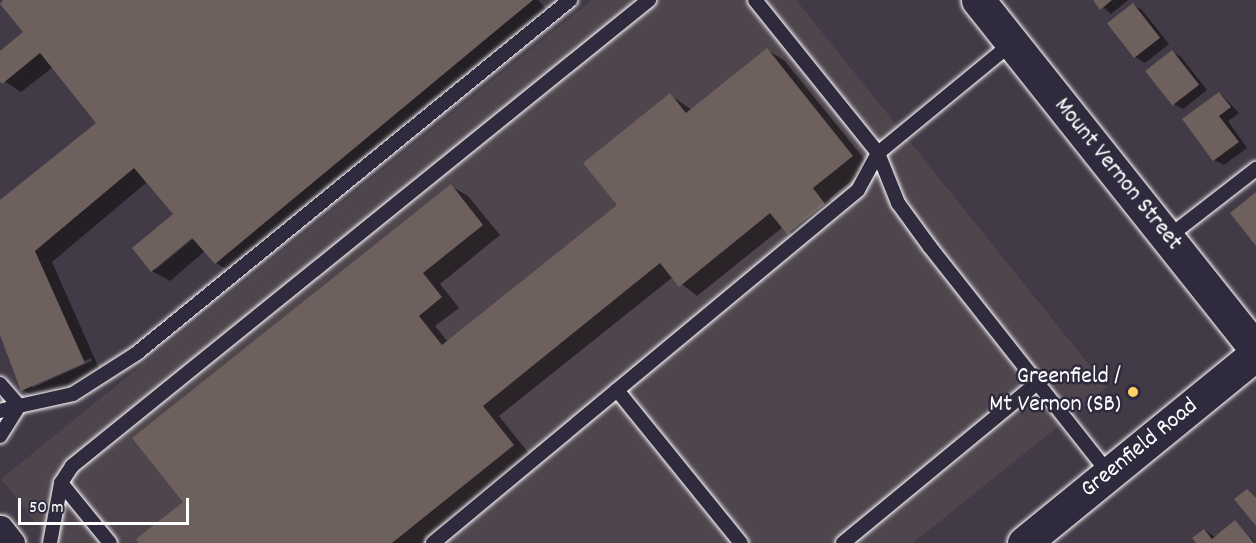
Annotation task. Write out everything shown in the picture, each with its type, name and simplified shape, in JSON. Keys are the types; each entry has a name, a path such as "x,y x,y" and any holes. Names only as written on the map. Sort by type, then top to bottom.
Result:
{"street":[{"name":"Mount Vernon Street","path":"978,0 1256,352"},
{"name":"Greenfield Road","path":"1024,543 1256,352"},
{"path":"0,529 11,543"}],"lane":[{"path":"0,411 73,394 137,353 570,0"},
{"path":"50,543 61,483 72,465 648,0"},
{"path":"755,0 878,153 898,203 1036,384 1108,472"},
{"path":"433,543 858,190 878,153 1012,44"},
{"path":"1167,238 1256,168"},
{"path":"0,384 19,406"},
{"path":"843,543 1036,384"},
{"path":"616,390 741,543"},
{"path":"0,436 19,406"},
{"path":"61,483 110,543"}],"shaded area":[{"path":"592,0 796,0 1107,387 913,543 52,543 1,479"}],"building":[{"path":"3,0 533,0 215,264 192,238 151,272 132,248 173,214 134,168 35,251 85,363 21,391 0,335 0,200 96,123 40,53 2,84 0,81 0,51 23,32 0,4"},
{"path":"1093,0 1112,0 1100,10"},
{"path":"1133,3 1160,38 1134,58 1107,23"},
{"path":"767,48 853,156 813,188 825,204 787,234 770,213 679,287 660,263 483,406 514,445 392,543 139,543 136,539 183,502 132,438 451,184 483,225 423,273 442,297 419,316 442,345 617,205 583,163 670,93 686,113"},
{"path":"1172,50 1199,85 1172,106 1145,71"},
{"path":"1219,92 1231,107 1219,116 1239,142 1213,161 1182,119"},
{"path":"1256,192 1256,246 1230,213"},
{"path":"1247,489 1256,498 1256,526 1234,499"},
{"path":"1235,520 1254,543 1196,543 1192,538 1204,529 1212,539"}],"place":[{"name":"Greenfield / Mt Vernon (SB)","path":"1133,392"}]}
